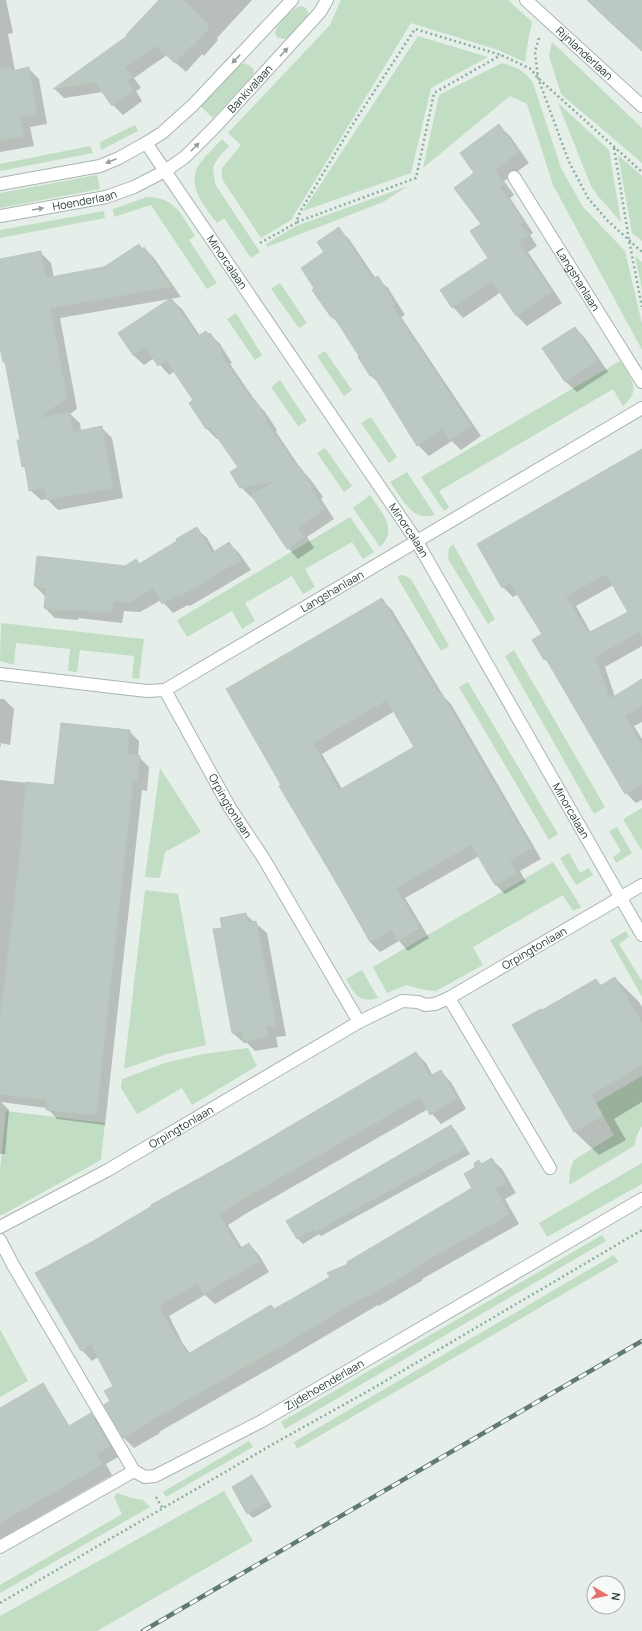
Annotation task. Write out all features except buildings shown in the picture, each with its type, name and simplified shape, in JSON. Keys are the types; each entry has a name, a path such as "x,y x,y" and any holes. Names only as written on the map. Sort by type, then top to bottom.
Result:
{"street":[{"path":"0,184 100,166 120,158 162,133 193,105 292,0"},
{"name":"Bankivalaan","path":"165,171 185,157 215,127 320,12 327,0"},
{"name":"Rijnlanderlaan","path":"526,0 642,106"},
{"name":"Minorcalaan","path":"146,143 416,540 642,935"},
{"name":"Hoenderlaan","path":"0,216 106,197 134,187 165,171"},
{"name":"Langshanlaan","path":"514,177 642,382"},
{"name":"Langshanlaan","path":"0,674 146,691 165,690 416,540 642,408"},
{"name":"Orpingtonlaan","path":"165,690 230,808 264,859 359,1022"},
{"name":"Orpingtonlaan","path":"0,1227 108,1170 359,1022 402,1000 418,1002 425,1005 435,1004 449,998 642,885"},
{"path":"449,998 550,1168"},
{"name":"Zijdehoenderlaan","path":"134,1471 145,1477 155,1476 262,1421 642,1199"},
{"path":"0,1240 13,1265 134,1471 0,1547"}],"path":[{"path":"544,17 535,52 538,78 569,162 588,198 607,220 642,252"},
{"path":"296,223 300,212 351,127 415,29 501,55 531,69 538,78 642,172"},
{"path":"260,243 296,223 416,178 434,93 501,55"},
{"path":"614,147 629,240 642,307"},
{"path":"0,1603 275,1443 370,1390 642,1230"}],"green space":[{"path":"341,0 508,0 532,22 525,62 498,50 411,23 291,220 261,238 222,179 222,168 241,145 228,133 330,25"},
{"path":"300,6 306,8 308,17 286,39 278,38 275,34 281,22"},
{"path":"418,36 488,57 431,88 411,173 303,211"},
{"path":"552,42 642,128 642,163 561,94 549,56"},
{"path":"245,63 253,68 254,73 213,118 200,106 240,65"},
{"path":"502,63 520,70 527,75 533,83 561,168 583,207 625,251 642,324 642,350 553,185 527,104 510,96 423,168 439,95"},
{"path":"558,103 609,150 621,222 591,186"},
{"path":"135,125 138,131 101,150 100,142"},
{"path":"222,139 229,146 218,158 213,167 215,184 260,252 251,258 224,218 217,223 202,202 195,186 194,178 196,170 203,159"},
{"path":"90,146 93,153 0,171 0,164"},
{"path":"618,155 642,176 642,241 632,233"},
{"path":"97,175 100,189 0,208 0,193"},
{"path":"408,186 383,202 267,247 266,244 296,226"},
{"path":"147,197 165,200 177,209 195,236 189,240 217,283 207,289 151,205 114,217 113,209"},
{"path":"104,211 105,218 0,238 0,230"},
{"path":"635,256 642,262 642,290"},
{"path":"280,283 307,323 299,328 271,289"},
{"path":"236,313 262,355 255,360 227,319"},
{"path":"325,351 352,390 344,396 317,356"},
{"path":"620,361 631,378 633,384 632,395 623,406 613,389 439,491 449,507 444,511 421,477"},
{"path":"280,380 307,421 298,426 271,387"},
{"path":"371,417 397,457 389,463 361,423"},
{"path":"325,448 352,486 344,492 317,453"},
{"path":"407,472 435,515 422,516 412,511 390,482"},
{"path":"370,495 383,514 388,527 388,534 380,547 353,508"},
{"path":"350,517 374,552 363,559 352,542 305,569 315,587 303,594 292,576 245,603 255,621 242,629 232,611 187,637 177,620"},
{"path":"453,544 495,619 488,624 448,559 449,548"},
{"path":"401,575 411,579 449,646 441,651 397,577"},
{"path":"1,623 144,639 139,679 132,678 134,656 80,650 77,672 68,671 70,649 16,643 14,665 0,661"},
{"path":"514,650 605,807 594,814 505,656"},
{"path":"468,682 558,834 549,840 459,687"},
{"path":"160,768 201,832 165,852 160,878 145,877"},
{"path":"642,808 642,851 623,819"},
{"path":"617,827 632,853 616,863 613,857 621,851 609,831"},
{"path":"569,853 580,873 589,868 593,875 576,885 560,858"},
{"path":"553,862 581,907 573,911 563,895 473,947 483,965 436,991 406,985 387,993 373,967"},
{"path":"145,890 178,894 206,1045 167,1054 124,1069"},
{"path":"626,931 629,937 619,944 642,981 642,997 610,940"},
{"path":"362,970 378,998 371,1000 361,999 346,979"},
{"path":"248,1048 257,1066 192,1105 182,1088 137,1114 121,1088 122,1079 165,1063 203,1054"},
{"path":"642,1076 642,1126 637,1135 634,1146 569,1185 570,1170 574,1160 614,1135 596,1103"},
{"path":"6,1111 105,1123 101,1160 0,1215 0,1170"},
{"path":"642,1163 642,1184 547,1237 539,1223"},
{"path":"602,1235 606,1241 285,1429 281,1422"},
{"path":"614,1255 618,1262 297,1449 294,1442"},
{"path":"0,1329 28,1381 0,1397"},
{"path":"249,1441 253,1447 166,1497 163,1492"},
{"path":"224,1491 253,1541 97,1631 0,1631 0,1616"},
{"path":"117,1493 143,1500 150,1507 0,1593 0,1585 122,1514 114,1497"}],"railway":[{"path":"143,1631 642,1341"}]}
